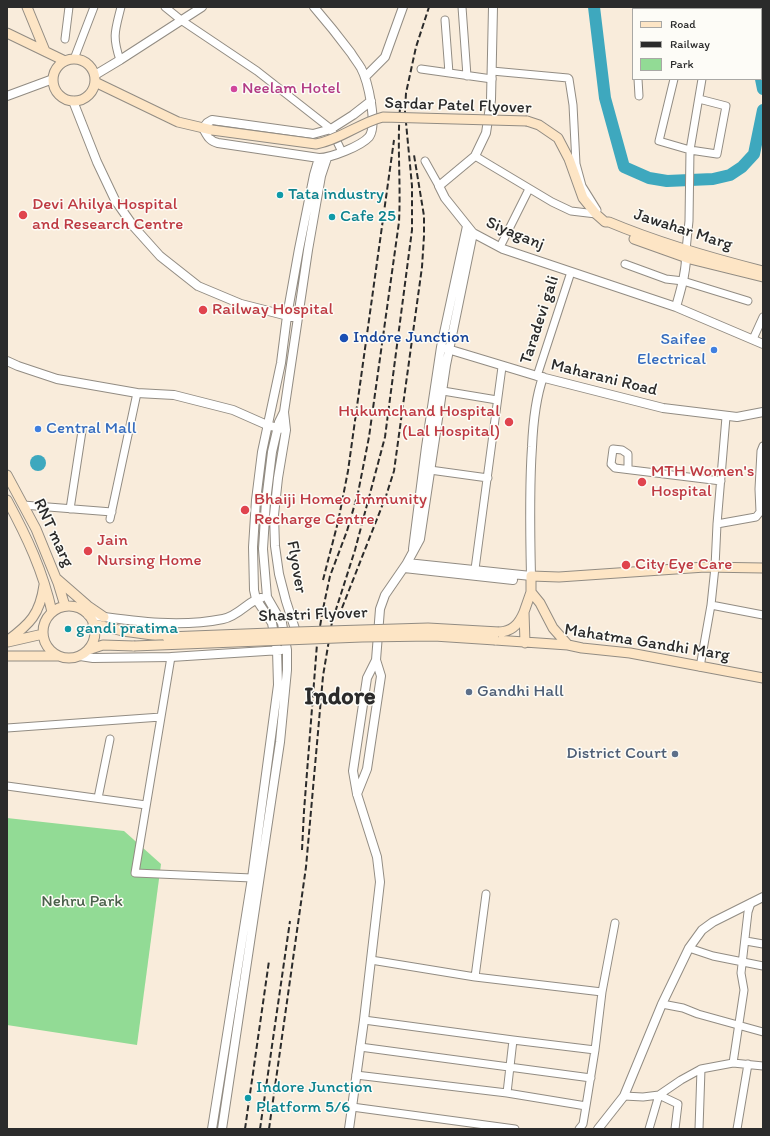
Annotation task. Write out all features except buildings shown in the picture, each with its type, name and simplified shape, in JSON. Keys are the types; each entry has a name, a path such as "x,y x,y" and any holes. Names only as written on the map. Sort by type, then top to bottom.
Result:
{"main road":[{"path":"27,7 45,51"},
{"path":"7,33 45,51 70,60 81,60 87,63 92,68 95,78 92,92 84,99 73,101 61,96 54,85 53,79 57,68 70,60"},
{"name":"Sardar Patel Flyover","path":"95,78 102,86 178,122 207,129 316,144 326,143 369,120 383,117 527,121 539,125 558,138 569,159 583,198 596,214"},
{"path":"596,214 607,222 606,226 642,242 763,277"},
{"name":"Jawahar Marg","path":"687,254 763,271"},
{"name":"RNT marg","path":"7,475 36,529 66,606"},
{"name":"RNT marg","path":"7,500 25,533 44,583 52,612"},
{"path":"526,642 524,612 531,592 531,579 716,567 763,568"},
{"path":"56,578 88,606 104,617"},
{"path":"7,642 22,630 34,617 41,602 44,583"},
{"path":"531,592 540,603 553,628 568,645"},
{"path":"7,656 58,656 70,659 80,656 88,650 93,642 95,633 94,624 88,615 81,609 66,606 55,610 46,619 42,629 43,640 49,650 58,656"},
{"name":"Shastri Flyover","path":"88,650 103,645 134,646 362,637 497,636 512,630 524,612"},
{"name":"Shastri Flyover","path":"94,624 123,631 167,637 428,628 497,636 526,642"},
{"path":"7,642 43,634"},
{"name":"Mahatma Gandhi Marg","path":"526,642 568,645 630,653 763,678"}],"street":[{"path":"64,39 69,7"},
{"path":"70,60 94,7"},
{"path":"120,60 115,46 114,35 121,7"},
{"path":"165,7 181,20 257,71 331,129 342,152"},
{"path":"95,78 202,7"},
{"path":"314,7 337,34 361,67 365,76 371,100 372,130 369,136 352,148 323,158 214,142 207,136 207,123 212,120 313,134 331,129 353,115 371,100"},
{"path":"365,76 385,57 403,7"},
{"path":"462,7 467,76"},
{"path":"424,161 439,186 475,156 486,133 491,100 493,7"},
{"path":"445,20 449,74"},
{"path":"421,69 467,76 492,75 568,78 573,105 576,164 582,186 599,213 607,222"},
{"path":"7,96 53,79"},
{"path":"638,80 639,96"},
{"path":"674,80 659,141 690,150 717,154 726,107 724,104 699,99"},
{"path":"676,307 683,281 687,254 690,150 702,80"},
{"path":"73,101 97,162 115,200 134,227 160,256 198,286 241,304 297,318"},
{"path":"475,156 552,202 571,211 596,214"},
{"path":"280,699 277,650 272,624 256,599 253,577 253,539 257,493 267,425 272,410 281,363 312,182 323,158"},
{"path":"222,1129 280,699 287,670 282,623 267,597 263,549 265,509 272,452 278,422 284,412 297,318 323,158"},
{"name":"Siyaganj","path":"439,186 445,198 474,234 500,247 676,307 763,344"},
{"path":"500,247 529,189"},
{"path":"413,552 426,447 467,226"},
{"path":"357,794 368,769 381,676 376,660 379,615 386,595 406,565 420,539 443,391 445,348 474,234"},
{"path":"625,264 666,279 683,281 748,301"},
{"name":"Taradevi gali","path":"540,377 571,272"},
{"path":"753,339 763,317"},
{"name":"Maharani Road","path":"445,348 502,367 663,408 726,417 737,417 763,412"},
{"path":"7,361 57,379 137,393 174,395 233,410 285,432"},
{"path":"475,569 502,367"},
{"path":"531,579 530,477 533,426 540,377"},
{"path":"443,391 497,400"},
{"path":"110,519 137,393"},
{"name":"Flyover","path":"284,412 285,432 274,516 275,546 279,574 296,632"},
{"path":"700,667 716,567 717,524 726,417"},
{"path":"70,508 82,431"},
{"path":"717,524 756,516 762,513 761,451 763,446"},
{"path":"628,469 720,481"},
{"path":"430,470 488,478"},
{"path":"23,505 112,512"},
{"path":"406,565 531,579"},
{"path":"406,565 475,569 531,579"},
{"path":"88,615 170,624 194,623 225,619 241,611 256,599 267,597"},
{"path":"711,605 763,614"},
{"path":"80,656 93,658 171,657 286,650"},
{"path":"171,657 135,873 256,879"},
{"path":"349,1129 364,1020 380,882 377,857 357,794 353,771 367,678 376,660"},
{"path":"7,728 161,717"},
{"path":"98,798 110,739"},
{"path":"7,786 146,805"},
{"path":"212,1129 256,879"},
{"path":"475,977 486,894"},
{"path":"599,1129 624,1096 633,1070 689,948 702,930 713,922 763,898"},
{"path":"734,1063 744,990 741,973 742,962 746,941 748,912 751,903"},
{"path":"579,1129 583,1124 591,1078 602,992 615,923"},
{"path":"746,941 763,944"},
{"path":"689,948 713,956 763,966"},
{"path":"371,960 475,977 602,992"},
{"path":"662,1004 683,1008 698,1014 763,1032"},
{"path":"364,1020 595,1050"},
{"path":"507,1093 513,1040"},
{"path":"360,1047 591,1078"},
{"path":"624,1096 643,1097 659,1095 701,1069 734,1063 763,1066"},
{"path":"737,1129 748,1064"},
{"path":"699,1129 701,1069"},
{"path":"356,1075 507,1093 586,1106"},
{"path":"649,1129 659,1095"},
{"path":"659,1095 678,1104 675,1129"},
{"path":"352,1107 515,1129"}],"green space":[{"name":"Nehru Park","path":"7,818 124,831 161,864 137,1045 7,1025"}],"water":[{"path":"38,455 45,460 46,463 41,470 38,471 31,466 30,463 35,456"}],"waterway":[{"path":"594,7 605,98 624,167 649,178 667,181 713,179 730,175 742,167 754,154 763,110"},
{"path":"761,80 763,89"}],"railway":[{"path":"269,1129 306,867 323,676 332,622 355,550 385,437 412,230 412,186 405,112 406,93 416,47 429,7"},
{"path":"302,850 317,644 330,576 347,531 358,493 369,437 399,222 400,108"},
{"path":"323,580 338,522 348,471 394,140"},
{"path":"342,608 386,496 394,471 422,267 424,236 424,216 414,155"},
{"path":"260,1129 290,921"},
{"path":"245,1129 269,961"}],"place":[{"name":"Neelam Hotel","path":"234,89"},
{"name":"Tata industry","path":"280,195"},
{"name":"Devi Ahilya Hospital and Research Centre","path":"23,215"},
{"name":"Cafe 25","path":"332,217"},
{"name":"Railway Hospital","path":"203,310"},
{"name":"Indore Junction","path":"344,338"},
{"name":"Saifee Electrical","path":"714,350"},
{"name":"Hukumchand Hospital (Lal Hospital)","path":"509,422"},
{"name":"Central Mall","path":"38,429"},
{"name":"MTH Women's Hospital","path":"642,482"},
{"name":"Bhaiji Homeo Immunity Recharge Centre","path":"245,510"},
{"name":"Jain Nursing Home","path":"88,551"},
{"name":"City Eye Care","path":"626,565"},
{"name":"gandi pratima","path":"68,629"},
{"name":"Gandhi Hall","path":"469,692"},
{"name":"District Court","path":"675,754"},
{"name":"Indore Junction Platform 5/6","path":"248,1098"}],"district":[{"name":"Indore","path":"340,698"}]}
